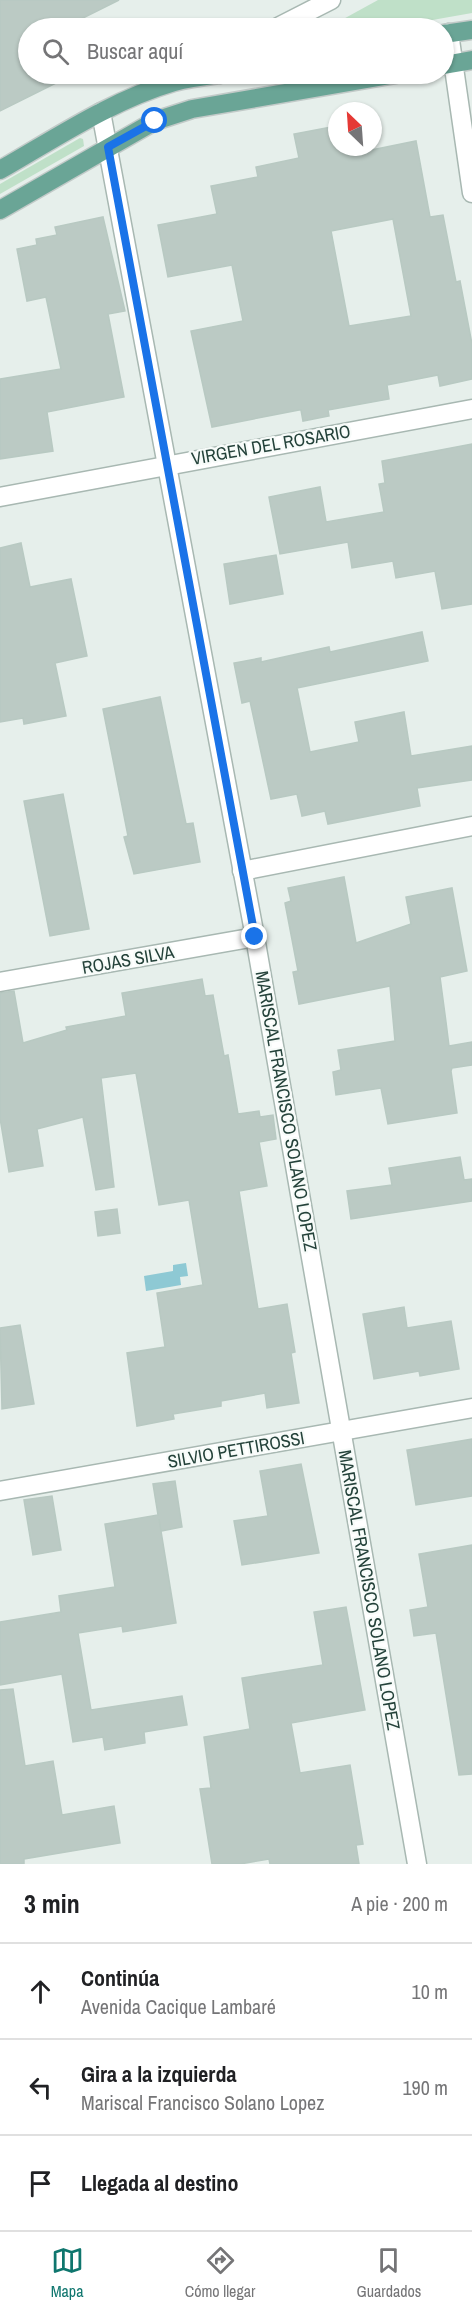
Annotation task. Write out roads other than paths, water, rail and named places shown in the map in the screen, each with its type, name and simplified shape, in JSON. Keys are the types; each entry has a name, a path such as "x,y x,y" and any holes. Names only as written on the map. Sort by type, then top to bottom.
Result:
{"main road":[{"path":"454,33 472,30"},
{"path":"454,63 472,60"},
{"path":"0,170 101,112 167,84"},
{"path":"0,210 155,121 192,109 338,84"}],"street":[{"path":"296,18 331,0"},
{"path":"452,84 472,194"},
{"name":"MARISCAL FRANCISCO SOLANO LOPEZ","path":"101,112 255,937 417,1864"},
{"name":"VIRGEN DEL ROSARIO","path":"0,497 165,464 472,409"},
{"path":"242,871 472,826"},
{"name":"ROJAS SILVA","path":"0,982 255,937"},
{"name":"SILVIO PETTIROSSI","path":"0,1491 472,1408"}],"water":[{"path":"186,1263 188,1276 180,1277 181,1285 146,1291 144,1276 173,1271 173,1265"}]}
